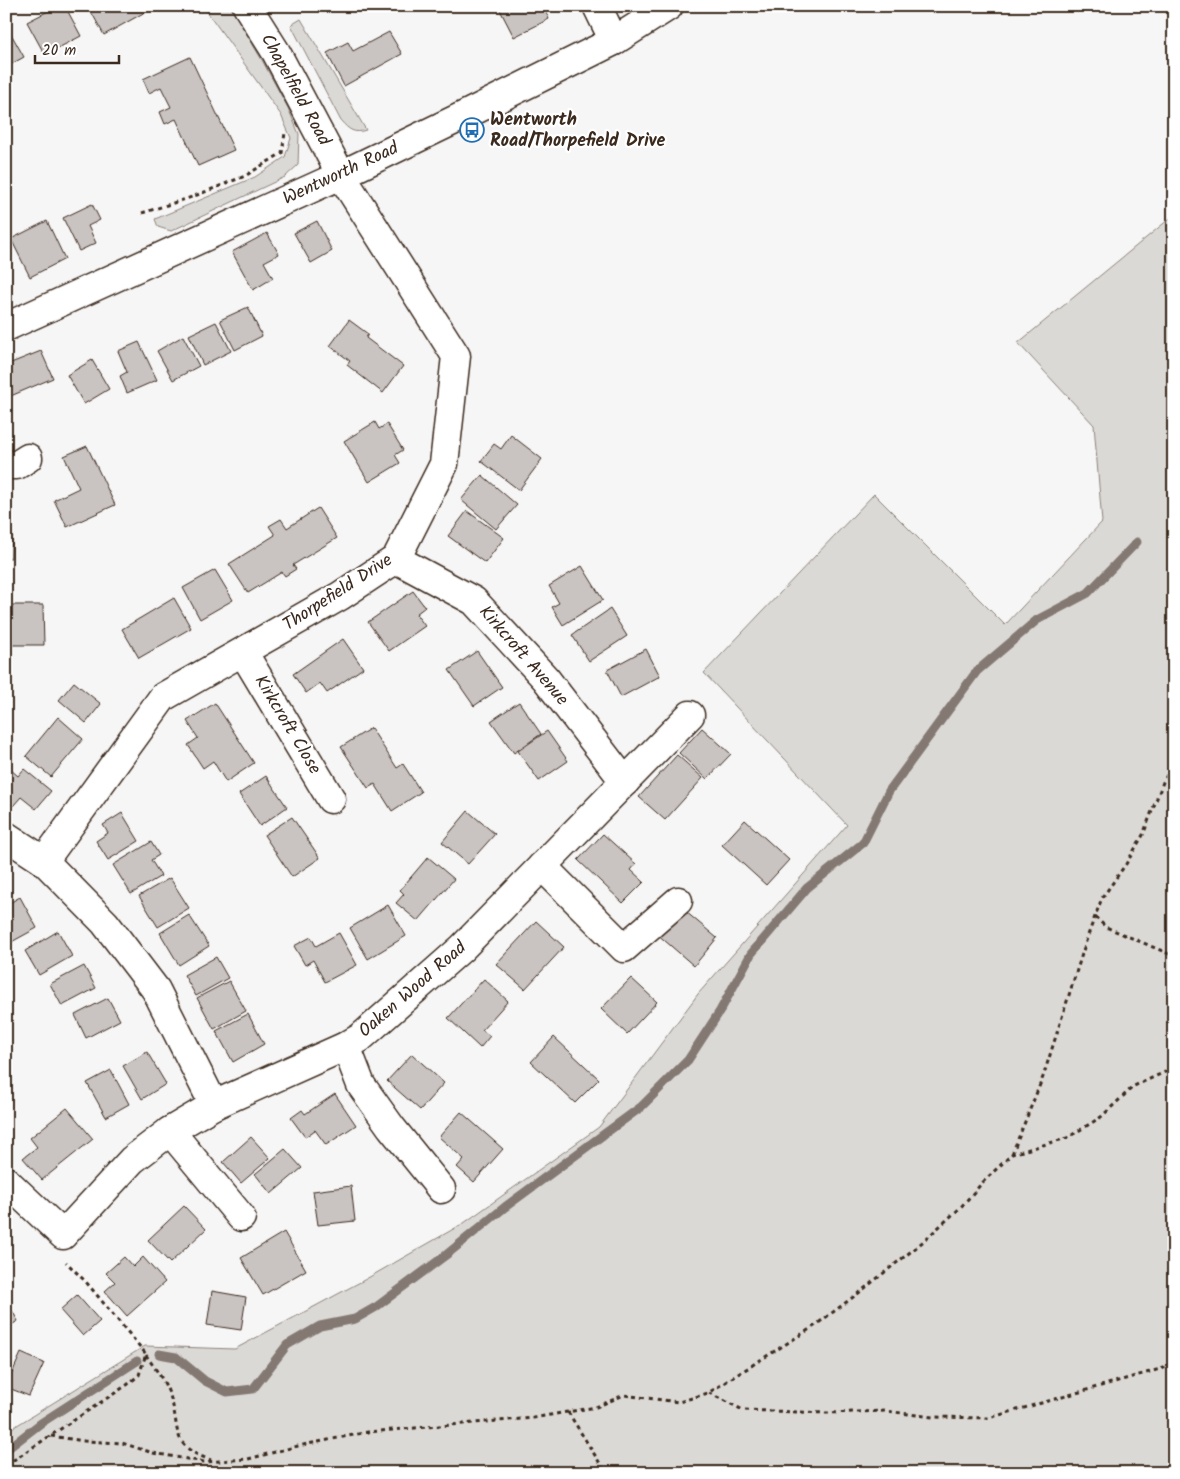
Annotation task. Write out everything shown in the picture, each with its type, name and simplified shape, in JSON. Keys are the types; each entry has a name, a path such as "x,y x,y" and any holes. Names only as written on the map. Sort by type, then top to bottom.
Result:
{"street":[{"name":"Chapelfield Road","path":"248,6 276,52 341,174"},
{"path":"597,6 614,41"},
{"name":"Wentworth Road","path":"6,328 341,174 614,41 669,6"},
{"name":"Thorpefield Drive","path":"44,861 164,697 340,596 396,559 444,464 456,356 341,174"},
{"name":"Kirkcroft Avenue","path":"396,559 474,601 546,679 625,782"},
{"name":"Kirkcroft Close","path":"243,652 330,799"},
{"name":"Oaken Wood Road","path":"6,1181 64,1235 132,1160 170,1131 214,1105 360,1038 462,948 690,715"},
{"path":"6,836 44,861 105,923 156,990 214,1105"},
{"path":"542,866 624,948 678,900"},
{"path":"346,1046 361,1085 391,1127 441,1189"},
{"path":"170,1131 240,1217"}],"path":[{"path":"142,213 192,198 245,176 282,152 285,133"},
{"path":"51,1436 122,1444 153,1453 204,1462 248,1459 298,1446 368,1432 533,1418 596,1408 624,1395 679,1402 708,1393 814,1327 860,1292 919,1245 960,1208 1012,1154 1043,1076 1102,898 1126,864 1143,835 1163,782 1174,763"},
{"path":"1095,917 1106,927 1174,956"},
{"path":"1012,1154 1067,1138 1101,1117 1134,1086 1174,1068"},
{"path":"64,1260 86,1282 146,1354 168,1391 178,1435 185,1448 194,1454 213,1461"},
{"path":"6,1465 139,1375 146,1354"},
{"path":"708,1393 743,1410 828,1413 886,1411 933,1417 989,1418 1174,1365"},
{"path":"568,1412 606,1473"}],"shaded area":[{"path":"203,6 230,6 288,108 299,134 298,165 285,177 171,231 158,227 155,219 255,177 285,157 291,138 281,115"},
{"path":"301,19 366,130 358,132 352,130 341,121 291,25"},
{"path":"1174,215 1174,1473 6,1473 10,1468 6,1465 6,1432 145,1346 235,1349 366,1279 464,1223 599,1127 698,994 847,825 704,673 874,494 1005,625 1102,522 1094,425 1018,343"}],"building":[{"path":"58,6 65,6 81,36 45,55 27,22"},
{"path":"88,6 156,6 104,35"},
{"path":"507,6 543,6 549,19 514,37 500,10"},
{"path":"6,25 24,57 6,67"},
{"path":"389,32 402,54 344,86 327,53 348,42 353,51"},
{"path":"190,57 234,150 198,166 176,119 165,124 160,112 171,107 161,87 149,93 143,79"},
{"path":"92,204 100,220 88,226 96,243 79,251 63,218"},
{"path":"47,221 65,259 30,277 11,239"},
{"path":"317,221 332,251 311,263 294,233"},
{"path":"267,233 279,254 264,262 273,278 253,290 232,252"},
{"path":"248,307 262,336 235,350 220,320"},
{"path":"349,320 368,334 366,338 403,366 383,393 347,365 350,361 330,346"},
{"path":"216,322 231,351 203,365 189,335"},
{"path":"183,336 199,366 173,380 157,351"},
{"path":"139,342 157,380 127,393 120,376 127,372 118,351"},
{"path":"41,351 53,378 6,398 6,365"},
{"path":"92,360 109,389 84,404 67,375"},
{"path":"375,422 379,429 387,424 403,450 395,455 400,463 369,482 344,441"},
{"path":"511,435 542,459 519,490 481,461 494,444 501,449"},
{"path":"87,446 115,505 67,527 54,500 79,488 64,456"},
{"path":"482,475 517,505 496,529 461,500"},
{"path":"318,508 337,538 293,565 296,569 285,576 282,572 248,593 229,564 275,535 269,526 281,519 287,528"},
{"path":"467,511 504,538 485,563 448,536"},
{"path":"6,536 12,536 11,558 6,558"},
{"path":"582,566 603,600 563,625 552,607 559,603 549,586"},
{"path":"215,570 233,600 200,619 183,588"},
{"path":"413,591 425,607 416,614 425,626 389,651 368,622"},
{"path":"174,598 191,628 139,658 122,629"},
{"path":"6,605 43,605 44,645 6,645"},
{"path":"610,609 627,636 589,661 572,635"},
{"path":"343,639 363,668 327,693 320,683 306,693 293,674"},
{"path":"646,649 660,676 621,697 607,670"},
{"path":"477,651 502,687 474,706 449,670"},
{"path":"74,682 101,704 86,723 59,700"},
{"path":"519,702 541,734 514,753 491,721"},
{"path":"215,703 254,763 226,782 213,761 203,768 188,745 198,738 187,721"},
{"path":"58,717 83,739 51,777 26,756"},
{"path":"371,728 397,768 403,764 421,792 392,811 375,784 368,788 341,747"},
{"path":"702,728 731,754 707,779 679,753"},
{"path":"547,731 568,761 539,781 518,751"},
{"path":"677,755 703,778 665,820 639,797"},
{"path":"10,769 18,776 24,769 51,791 36,809 21,797 13,806 6,801 6,774"},
{"path":"266,776 287,807 260,826 239,794"},
{"path":"468,811 495,834 468,864 442,842"},
{"path":"122,813 139,841 108,860 96,841 108,833 103,825"},
{"path":"292,817 320,858 292,877 264,835"},
{"path":"745,820 789,860 766,885 722,845"},
{"path":"603,834 636,864 631,870 644,882 623,903 578,860"},
{"path":"151,842 159,855 151,860 161,876 131,894 113,865"},
{"path":"428,857 454,879 418,921 396,903 404,894 400,890"},
{"path":"170,878 189,908 158,927 139,896"},
{"path":"20,897 37,928 6,945 6,905"},
{"path":"388,905 406,936 368,959 350,928"},
{"path":"679,906 717,938 694,966 656,933"},
{"path":"189,915 209,946 179,965 160,933"},
{"path":"536,921 564,947 525,989 496,964"},
{"path":"58,931 72,956 39,975 25,951"},
{"path":"339,933 357,965 325,982 313,960 305,965 294,946 311,937 316,946"},
{"path":"216,957 228,978 196,996 184,975"},
{"path":"84,966 96,988 62,1006 50,984"},
{"path":"631,978 657,1002 627,1034 601,1009"},
{"path":"484,979 508,1001 482,1030 490,1036 480,1048 448,1018"},
{"path":"229,981 246,1011 214,1029 197,998"},
{"path":"108,998 120,1020 86,1038 75,1015"},
{"path":"248,1014 264,1044 233,1062 216,1031"},
{"path":"554,1037 599,1079 575,1103 531,1062"},
{"path":"147,1052 166,1084 142,1099 123,1066"},
{"path":"412,1054 444,1083 420,1110 387,1081"},
{"path":"111,1070 129,1104 106,1117 87,1083"},
{"path":"335,1094 356,1125 326,1145 315,1130 305,1137 291,1118 302,1110 305,1114"},
{"path":"67,1108 93,1139 42,1180 23,1158 37,1147 30,1138"},
{"path":"461,1112 503,1149 474,1182 457,1167 464,1159 439,1137"},
{"path":"251,1137 270,1158 241,1183 223,1162"},
{"path":"285,1149 302,1168 271,1194 255,1174"},
{"path":"351,1186 355,1221 318,1225 313,1191"},
{"path":"184,1206 206,1229 170,1263 148,1240"},
{"path":"284,1232 306,1270 263,1295 241,1258"},
{"path":"124,1257 133,1267 143,1257 165,1282 127,1316 105,1291 115,1282 106,1273"},
{"path":"212,1291 246,1297 241,1330 207,1325"},
{"path":"77,1295 100,1321 83,1336 60,1310"},
{"path":"6,1300 18,1321 6,1328"},
{"path":"21,1353 44,1363 29,1396 6,1387"}],"waterway":[{"path":"159,1354 176,1357 205,1381 227,1392 253,1389 287,1345 320,1326 355,1319 376,1307 446,1255 505,1207 641,1107 688,1060 720,1011 751,954 807,888 863,843 889,791 977,671 1037,620 1088,593 1137,542"},
{"path":"6,1450 41,1423 137,1361"}],"place":[{"name":"Wentworth Road/Thorpefield Drive","path":"472,130"}]}
